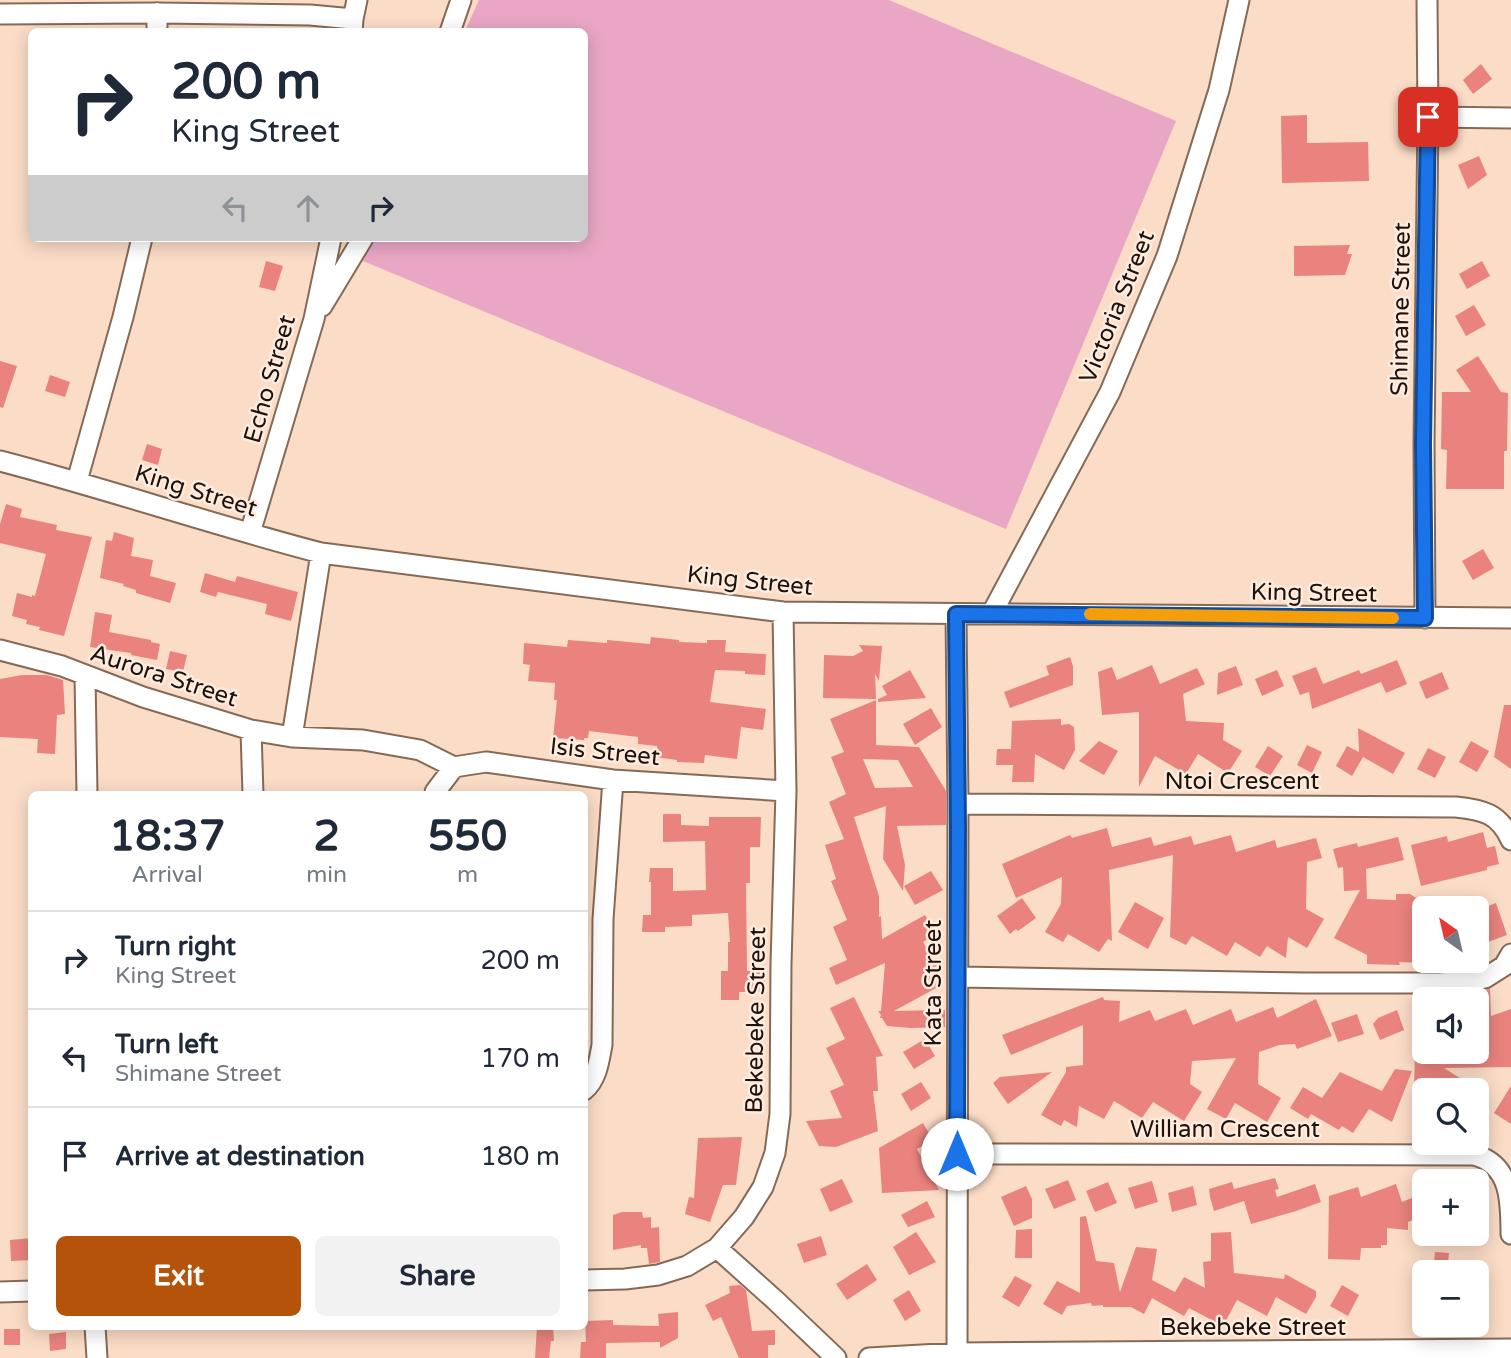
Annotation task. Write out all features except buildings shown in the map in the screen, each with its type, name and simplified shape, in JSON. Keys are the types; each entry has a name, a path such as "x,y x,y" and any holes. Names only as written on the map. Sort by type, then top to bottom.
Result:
{"street":[{"path":"451,28 461,0"},
{"name":"Victoria Street","path":"992,613 1110,392 1167,256 1219,90 1239,0"},
{"name":"Shimane Street","path":"1425,618 1423,444 1427,0"},
{"path":"0,14 157,22 310,15 354,17"},
{"path":"1428,117 1511,118"},
{"path":"77,481 141,242"},
{"name":"Echo Street","path":"250,533 314,319 330,242"},
{"path":"314,319 361,242"},
{"name":"King Street","path":"0,461 321,553 783,612 1511,618"},
{"path":"292,737 321,553"},
{"name":"Bekebeke Street","path":"588,1280 658,1275 687,1266 717,1248 744,1217 763,1186 775,1153 780,1114 786,791 783,612"},
{"name":"Kata Street","path":"956,614 957,1353"},
{"name":"Aurora Street","path":"0,650 62,666 143,697 251,730 253,791"},
{"path":"85,676 87,791"},
{"path":"251,730 292,737 363,740 420,750 454,766 436,791"},
{"name":"Isis Street","path":"454,766 486,762 613,780 786,791"},
{"path":"588,1087 598,1065 602,1045 603,919 613,780"},
{"name":"Ntoi Crescent","path":"958,804 1456,807 1488,813 1507,830 1511,840"},
{"path":"958,977 1439,983 1485,978 1504,966 1511,954"},
{"name":"William Crescent","path":"957,1154 1474,1155 1492,1162 1506,1179 1511,1199 1511,1234"},
{"path":"717,1248 836,1358"},
{"path":"0,1292 28,1291"},
{"path":"95,1330 97,1358"},
{"name":"Bekebeke Street","path":"869,1358 957,1353 1511,1349"}],"shaded area":[{"path":"479,0 889,0 1176,121 1006,529 363,261 372,242 588,242 588,28 466,28"}],"slow traffic":[{"path":"1090,614 1393,618"}],"route":[{"path":"957,1154 956,614 1425,618 1423,444 1428,117"}]}
